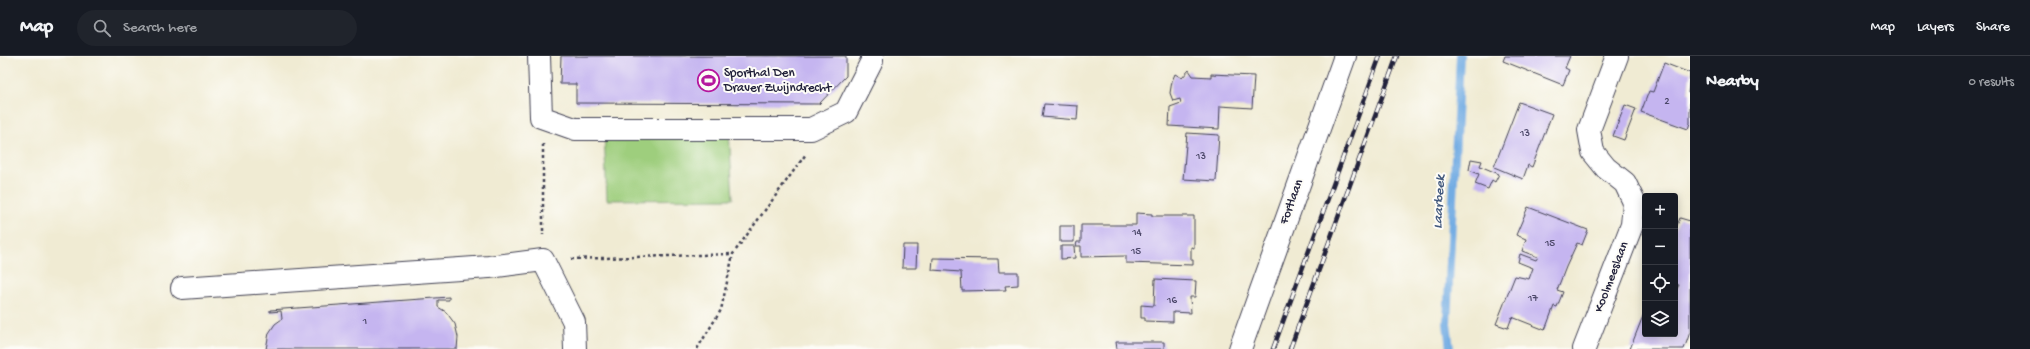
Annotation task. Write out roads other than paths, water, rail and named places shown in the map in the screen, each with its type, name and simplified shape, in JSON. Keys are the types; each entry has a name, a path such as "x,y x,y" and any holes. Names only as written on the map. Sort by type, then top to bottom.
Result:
{"street":[{"path":"539,56 541,118 575,129 811,129 846,112 872,60 872,56"},
{"name":"Fortlaan","path":"1240,349 1345,56"},
{"name":"Koolmeeslaan","path":"1584,349 1632,225 1634,202 1625,183 1606,168 1593,152 1589,130 1617,56"},
{"path":"182,288 490,267 543,260 574,322 575,349"}],"waterway":[{"name":"Laarbeek","path":"1450,349 1447,323 1460,56"}],"railway":[{"path":"1273,349 1380,56"},
{"path":"1290,349 1397,56"}],"place":[{"name":"Sporthal Den Draver Zwijndrecht","path":"709,80"}]}
